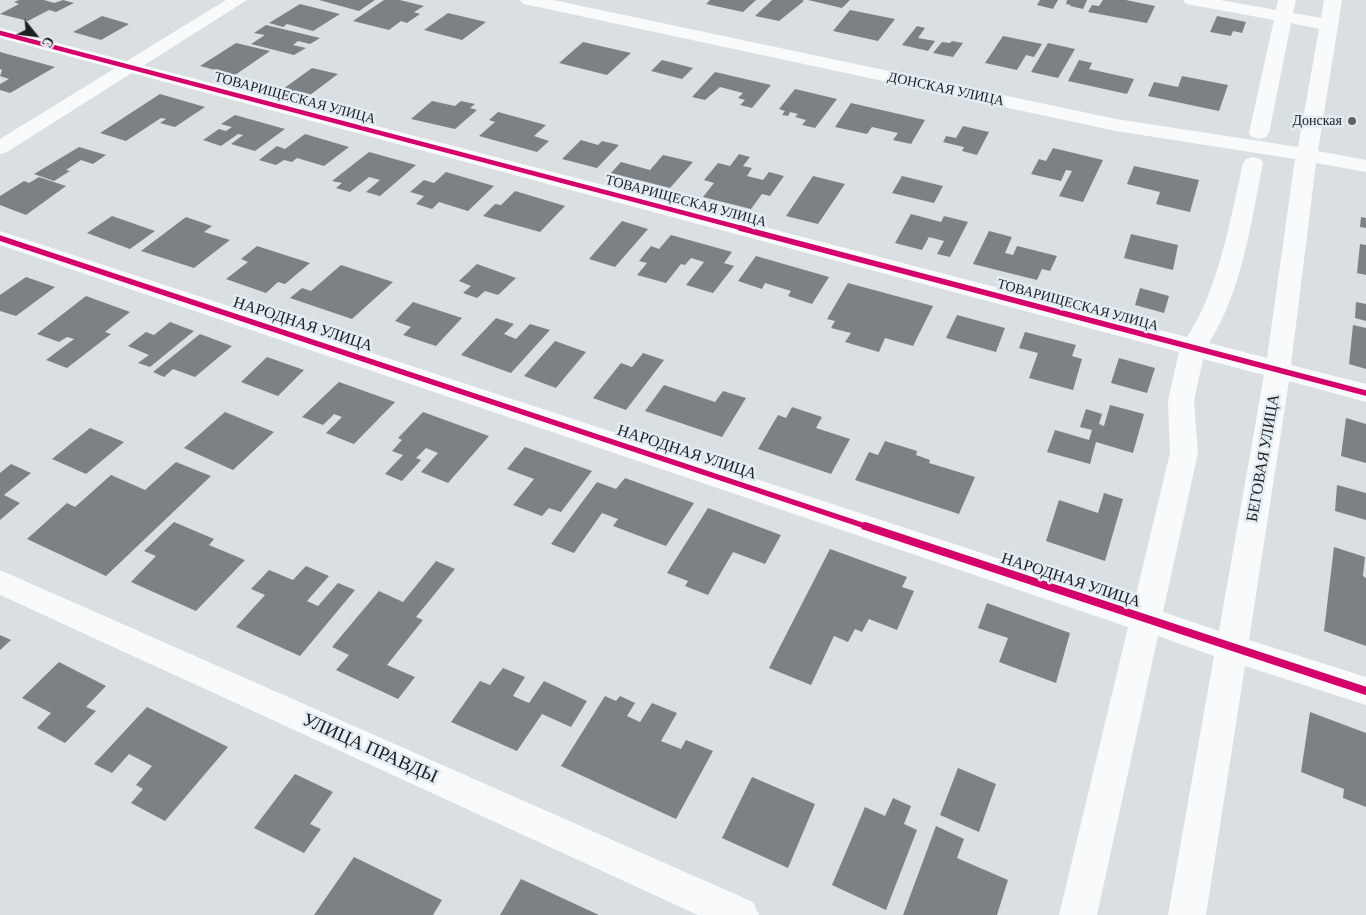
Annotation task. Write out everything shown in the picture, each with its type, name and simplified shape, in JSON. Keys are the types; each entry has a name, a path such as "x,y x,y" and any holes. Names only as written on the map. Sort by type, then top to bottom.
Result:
{"street":[{"path":"0,148 238,0"},
{"name":"ДОНСКАЯ УЛИЦА","path":"529,0 1116,125 1192,139 1307,154 1366,166"},
{"path":"1192,0 1285,8 1328,25"},
{"name":"БЕГОВАЯ УЛИЦА","path":"1187,915 1278,370 1307,154 1332,0"},
{"path":"1260,133 1285,8"},
{"name":"ТОВАРИЩЕСКАЯ УЛИЦА","path":"0,34 1366,394"},
{"path":"1078,915 1184,453 1181,401 1193,348 1210,322 1236,244 1253,163"},
{"name":"НАРОДНАЯ УЛИЦА","path":"0,238 1146,620 1366,691"},
{"name":"УЛИЦА ПРАВДЫ","path":"0,582 740,915"}],"building":[{"path":"19,0 44,0 54,3 63,0 74,3 56,12 49,10 28,21 0,14 19,4 14,2"},
{"path":"319,0 375,0 359,11"},
{"path":"384,0 400,0 424,6 414,12 420,14 407,23 401,21 389,30 353,21"},
{"path":"710,0 756,0 743,12 706,4"},
{"path":"772,0 804,1 779,21 755,16"},
{"path":"808,0 850,0 842,8"},
{"path":"1040,0 1058,0 1053,9 1037,5"},
{"path":"1067,0 1087,0 1083,9 1066,4"},
{"path":"1103,0 1126,0 1155,6 1147,23 1088,12 1092,5 1099,6"},
{"path":"300,4 340,14 313,31 287,24 283,27 269,23"},
{"path":"850,10 895,19 878,41 833,31"},
{"path":"448,13 486,22 462,40 424,30"},
{"path":"102,16 129,24 101,40 73,32"},
{"path":"1217,16 1246,22 1242,33 1233,31 1231,36 1210,32"},
{"path":"266,25 320,38 310,44 298,41 293,45 306,48 294,55 251,44 265,35 254,33"},
{"path":"917,26 925,28 918,38 935,41 928,51 902,45"},
{"path":"1003,36 1042,44 1034,57 1026,55 1017,70 985,63"},
{"path":"952,41 963,43 953,57 933,53 942,42 950,43"},
{"path":"583,42 631,53 607,75 559,63"},
{"path":"236,43 270,51 235,75 200,66"},
{"path":"1048,43 1075,49 1058,78 1031,72"},
{"path":"0,52 55,67 10,93 0,90 0,84 9,79 0,76 2,70 0,69"},
{"path":"662,60 693,68 682,79 651,71"},
{"path":"1079,60 1092,63 1089,69 1134,79 1127,94 1068,81"},
{"path":"312,68 338,74 310,95 283,89"},
{"path":"715,72 771,85 752,108 740,105 745,100 738,98 743,93 720,87 705,100 692,97"},
{"path":"1182,76 1228,85 1219,111 1148,96 1154,82 1178,87"},
{"path":"795,89 837,99 815,128 802,125 806,120 795,117 798,114 790,112 788,116 782,115 785,111 779,109"},
{"path":"160,94 205,107 175,127 160,123 166,119 161,118 126,141 100,133"},
{"path":"432,101 455,106 461,101 475,104 470,108 477,110 455,129 411,119"},
{"path":"851,103 925,120 911,144 893,140 898,133 872,127 867,134 835,127"},
{"path":"498,112 546,125 534,136 549,141 537,152 479,136 495,122 489,120"},
{"path":"235,115 285,129 255,151 231,144 243,135 238,134 221,146 203,140 219,129 226,131 232,127 221,124"},
{"path":"963,126 989,132 977,155 962,151 964,147 943,142 946,136 956,138"},
{"path":"305,134 349,147 324,166 297,158 292,162 284,160 276,165 259,160 277,146 285,149"},
{"path":"581,140 598,145 602,141 619,145 597,168 562,159"},
{"path":"79,147 106,155 93,164 81,160 66,170 70,171 54,181 34,174"},
{"path":"1053,148 1103,160 1083,202 1059,196 1072,171 1066,170 1061,181 1031,174 1039,159 1046,161"},
{"path":"369,152 416,165 380,196 366,192 380,180 369,177 350,192 336,188 342,183 332,181"},
{"path":"739,154 750,157 743,166 752,168 747,176 763,180 769,172 784,176 770,196 762,194 751,209 703,197 714,183 704,180 718,163 730,166"},
{"path":"663,155 693,162 670,188 611,173 621,162 650,170"},
{"path":"1134,166 1199,180 1190,212 1156,204 1160,192 1127,184"},
{"path":"446,172 494,186 468,211 439,202 432,209 416,204 424,196 410,192 424,180 434,183"},
{"path":"813,176 845,184 818,224 786,216"},
{"path":"902,176 943,186 934,203 892,193"},
{"path":"39,177 66,186 26,215 0,205 0,196 24,181 29,183"},
{"path":"515,191 565,206 540,232 483,216 495,204 501,205"},
{"path":"911,214 941,222 944,216 968,222 950,257 937,254 944,241 929,237 922,250 895,243"},
{"path":"112,216 155,231 130,249 87,233"},
{"path":"186,217 212,226 204,232 230,240 194,268 141,251"},
{"path":"1361,217 1366,218 1366,228 1360,227"},
{"path":"622,221 648,229 615,267 589,259"},
{"path":"989,231 1012,237 1005,253 1013,255 1017,246 1057,256 1050,271 1042,269 1037,280 973,264"},
{"path":"1131,234 1178,245 1173,270 1124,258"},
{"path":"671,235 732,252 724,263 734,266 713,293 686,285 704,262 691,258 685,265 681,264 666,283 637,275 647,263 639,261 651,246 659,249"},
{"path":"1360,244 1366,245 1366,275 1357,273"},
{"path":"257,246 310,263 285,284 278,282 266,293 226,279 248,262 241,259"},
{"path":"756,256 829,277 812,304 788,296 791,291 765,283 762,289 738,281"},
{"path":"477,264 516,278 498,295 485,291 477,298 463,293 471,286 459,281"},
{"path":"341,265 393,282 352,319 290,298 302,288 311,291"},
{"path":"26,277 55,287 16,316 0,311 0,295"},
{"path":"848,283 933,306 913,346 885,338 879,352 845,342 851,333 831,328 835,321 827,319"},
{"path":"1140,288 1169,296 1164,313 1135,305"},
{"path":"86,296 130,312 105,332 111,334 67,368 46,360 74,339 67,337 59,342 37,334"},
{"path":"413,302 462,318 436,346 403,335 411,327 395,321"},
{"path":"1356,302 1366,304 1366,321 1355,318"},
{"path":"957,315 1005,328 996,352 946,338"},
{"path":"496,318 514,324 504,334 516,339 530,324 550,330 511,373 461,355"},
{"path":"170,322 194,331 150,367 138,363 149,355 128,346 146,332 154,335"},
{"path":"1353,325 1366,328 1366,369 1349,364"},
{"path":"1025,332 1076,345 1072,356 1082,359 1073,390 1029,378 1038,353 1019,348"},
{"path":"200,334 232,346 195,377 173,369 164,377 153,372"},
{"path":"555,341 586,352 556,388 524,376"},
{"path":"643,353 664,360 626,410 593,398 621,363 632,367"},
{"path":"267,357 304,370 278,396 241,382"},
{"path":"1119,358 1155,368 1147,393 1111,383"},
{"path":"339,382 395,402 354,444 326,433 342,417 334,414 323,425 302,417"},
{"path":"664,385 715,402 723,391 746,398 722,437 645,411"},
{"path":"1110,405 1144,414 1133,453 1096,442 1090,464 1047,452 1055,430 1089,440 1092,430 1080,427 1086,409 1102,414 1099,424 1104,426"},
{"path":"792,407 822,417 816,428 850,439 831,474 758,449 778,415 786,418"},
{"path":"225,412 274,432 233,470 184,448"},
{"path":"423,412 489,436 448,483 421,472 438,453 426,448 416,458 421,460 402,481 385,474 403,455 392,451 402,440 398,438"},
{"path":"1346,418 1366,424 1366,463 1341,456"},
{"path":"90,428 124,442 86,474 52,459"},
{"path":"885,441 917,451 916,455 930,460 929,463 975,477 959,514 855,480 869,452 878,455"},
{"path":"525,447 592,471 561,512 549,508 542,516 513,505 534,479 507,469"},
{"path":"176,462 211,476 106,576 27,539 67,503 75,507 111,475 145,490"},
{"path":"11,464 31,473 4,495 20,503 0,520 0,473"},
{"path":"625,478 694,503 666,546 613,526 618,519 602,513 574,553 551,544 597,482 616,489"},
{"path":"1337,485 1366,493 1366,520 1335,511"},
{"path":"1104,493 1123,499 1105,561 1046,541 1059,500 1098,513"},
{"path":"708,508 781,535 765,564 733,552 708,595 685,586 688,581 667,573"},
{"path":"174,522 214,539 209,545 245,560 196,611 131,582 156,556 144,551"},
{"path":"1334,547 1365,557 1363,576 1366,578 1366,646 1324,631"},
{"path":"830,549 907,577 902,587 914,591 897,630 869,619 862,632 855,629 848,642 834,636 811,685 769,668"},
{"path":"436,561 455,569 416,617 423,620 387,665 415,677 398,699 336,670 349,655 332,647 379,591 403,602"},
{"path":"306,566 329,576 307,601 318,606 338,583 355,590 300,656 236,627 265,595 251,589 269,570 293,580"},
{"path":"987,603 1070,633 1056,683 999,662 1008,638 978,628"},
{"path":"0,635 11,640 0,650"},
{"path":"59,662 106,686 86,707 96,711 65,743 37,728 51,713 22,698"},
{"path":"503,668 525,677 513,696 529,703 544,681 587,701 571,727 542,714 517,751 451,722 480,681 490,685"},
{"path":"605,696 616,701 620,696 635,703 627,716 640,722 652,703 677,713 661,741 681,749 686,740 713,751 676,819 561,766"},
{"path":"147,707 228,747 165,821 131,803 143,789 136,785 152,766 129,754 112,773 94,764"},
{"path":"1310,712 1366,733 1366,807 1343,798 1344,789 1301,772"},
{"path":"958,768 996,784 979,832 940,815"},
{"path":"295,774 333,792 310,824 321,829 304,853 254,828"},
{"path":"752,777 815,804 788,868 722,838"},
{"path":"893,798 911,806 904,824 917,830 886,910 832,885 865,807 885,816"},
{"path":"936,826 964,839 957,858 1008,880 997,915 903,915"},
{"path":"354,857 442,900 433,915 314,915"},
{"path":"521,879 599,915 500,915"}],"cycle path":[{"path":"0,33 1366,393"},
{"path":"0,238 1231,648 1366,691"}],"place":[{"name":"Донская","path":"1352,121"}]}
